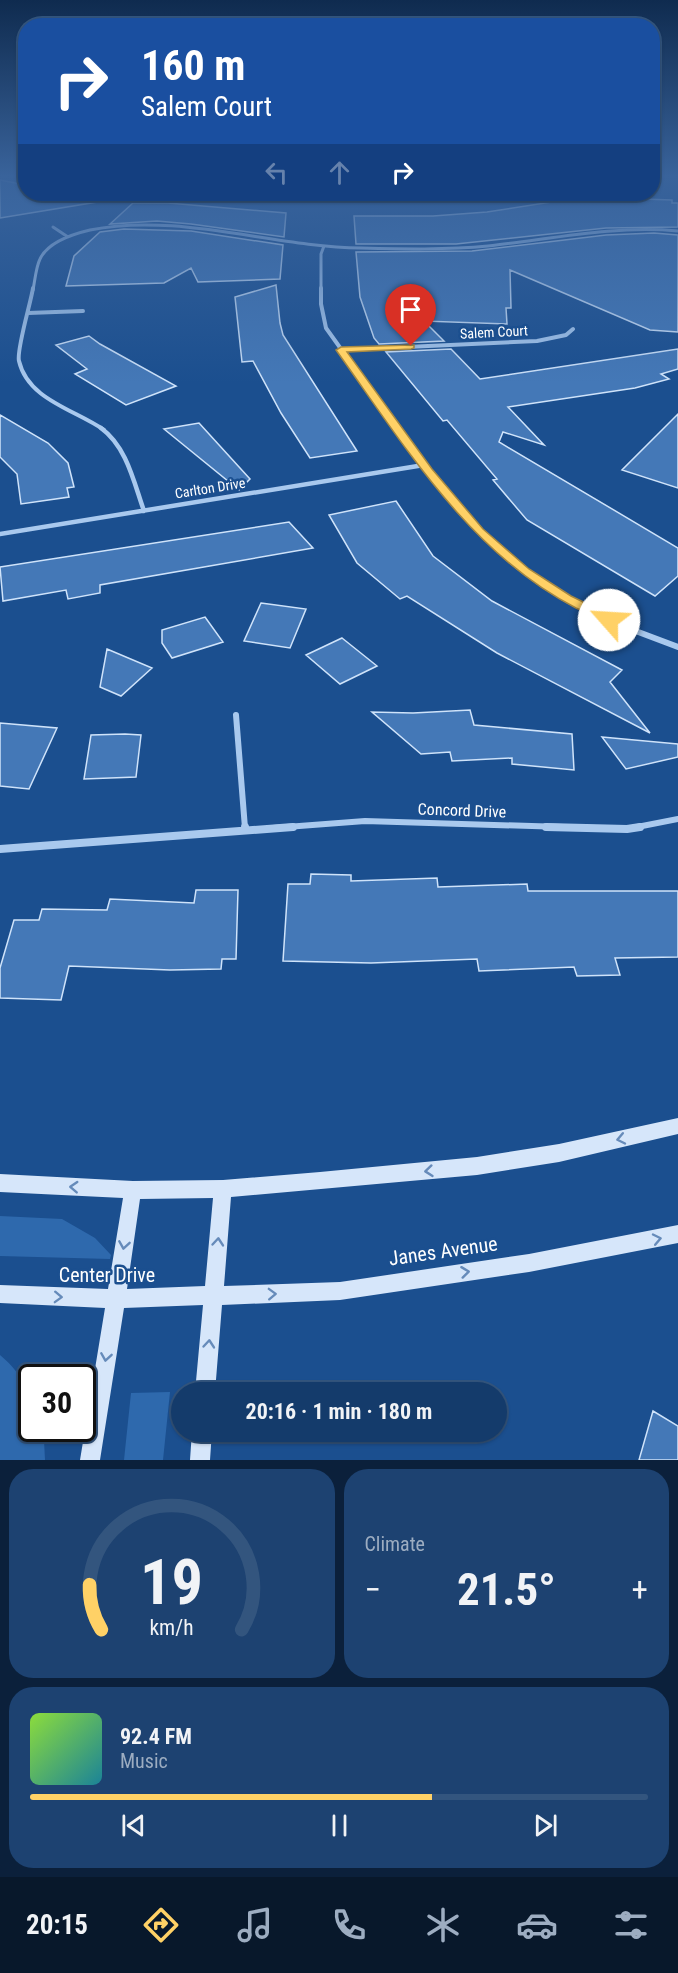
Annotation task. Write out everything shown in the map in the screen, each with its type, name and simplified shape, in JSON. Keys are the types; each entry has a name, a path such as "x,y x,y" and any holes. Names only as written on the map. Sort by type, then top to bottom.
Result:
{"street":[{"path":"50,246 45,249 40,258 18,360 28,380 42,394 111,435 124,455 144,511"},
{"path":"324,246 321,304 323,319 341,350 424,465 479,532 525,571 592,612 642,635 678,647"},
{"path":"343,246 486,246"},
{"path":"28,313 83,311"},
{"name":"Salem Court","path":"341,350 537,340 566,335 573,329"},
{"name":"Carlton Drive","path":"0,534 424,465"},
{"path":"236,715 245,830"},
{"name":"Concord Drive","path":"0,849 365,821 627,828 678,819"},
{"path":"0,1183 133,1190 223,1189 477,1166 559,1153 678,1126"},
{"path":"206,1382 223,1189"},
{"path":"90,1460 133,1190"},
{"name":"Janes Avenue","path":"213,1296 340,1291 529,1263 678,1234"},
{"name":"Center Drive","path":"0,1294 115,1299 213,1296"},
{"path":"200,1460 201,1442"}],"shaded area":[{"path":"0,1216 62,1219 95,1238 111,1255 110,1259 0,1256"},
{"path":"0,1355 18,1374 18,1442 44,1442 45,1460 0,1460"},
{"path":"170,1392 163,1460 124,1460 131,1393"}],"building":[{"path":"85,246 283,246 280,279 198,282 191,268 164,283 66,286 74,256"},
{"path":"513,246 678,246 678,332 650,330 510,270 511,308 506,308 507,324 424,321 444,341 379,344 374,338 360,297 356,252 472,251"},
{"path":"276,285 283,335 357,451 310,458 281,413 253,361 242,362 235,297"},
{"path":"89,336 176,386 126,405 75,374 87,369 56,345"},
{"path":"451,349 480,379 678,349 678,369 661,374 669,379 635,388 508,407 544,445 503,432 499,442 678,548 678,576 655,596 527,520 493,480 497,479 447,420 443,421 386,352"},
{"path":"678,414 678,488 622,470"},
{"path":"0,415 48,443 68,463 74,487 67,488 69,497 21,504 17,474 0,457"},
{"path":"199,423 250,479 239,490 164,429"},
{"path":"396,501 433,556 492,601 622,670 610,682 650,733 497,653 407,596 400,599 357,563 329,515"},
{"path":"289,522 313,548 100,585 100,593 68,599 66,590 3,601 0,567"},
{"path":"261,603 306,609 290,648 244,641"},
{"path":"205,617 223,642 172,658 162,643 162,630"},
{"path":"342,638 377,666 340,684 306,655"},
{"path":"107,649 152,668 121,696 100,687"},
{"path":"470,710 474,725 572,734 574,770 512,764 512,758 452,761 450,752 421,754 372,712 413,713"},
{"path":"0,723 57,728 29,789 0,786"},
{"path":"91,735 141,735 136,777 84,779"},
{"path":"602,737 678,744 678,757 626,769"},
{"path":"311,874 351,875 351,881 437,878 438,887 527,884 528,891 678,891 678,957 615,958 620,975 577,976 574,967 479,971 477,959 371,963 283,961 288,884 310,884"},
{"path":"196,890 238,890 236,959 222,959 221,969 170,970 69,966 61,1000 0,998 0,968 14,920 39,920 42,909 107,910 110,899 194,903"},
{"path":"653,1411 678,1426 678,1460 639,1460"}],"route":[{"path":"411,346 341,350 447,495 479,532 525,571 567,598 609,620"}]}
